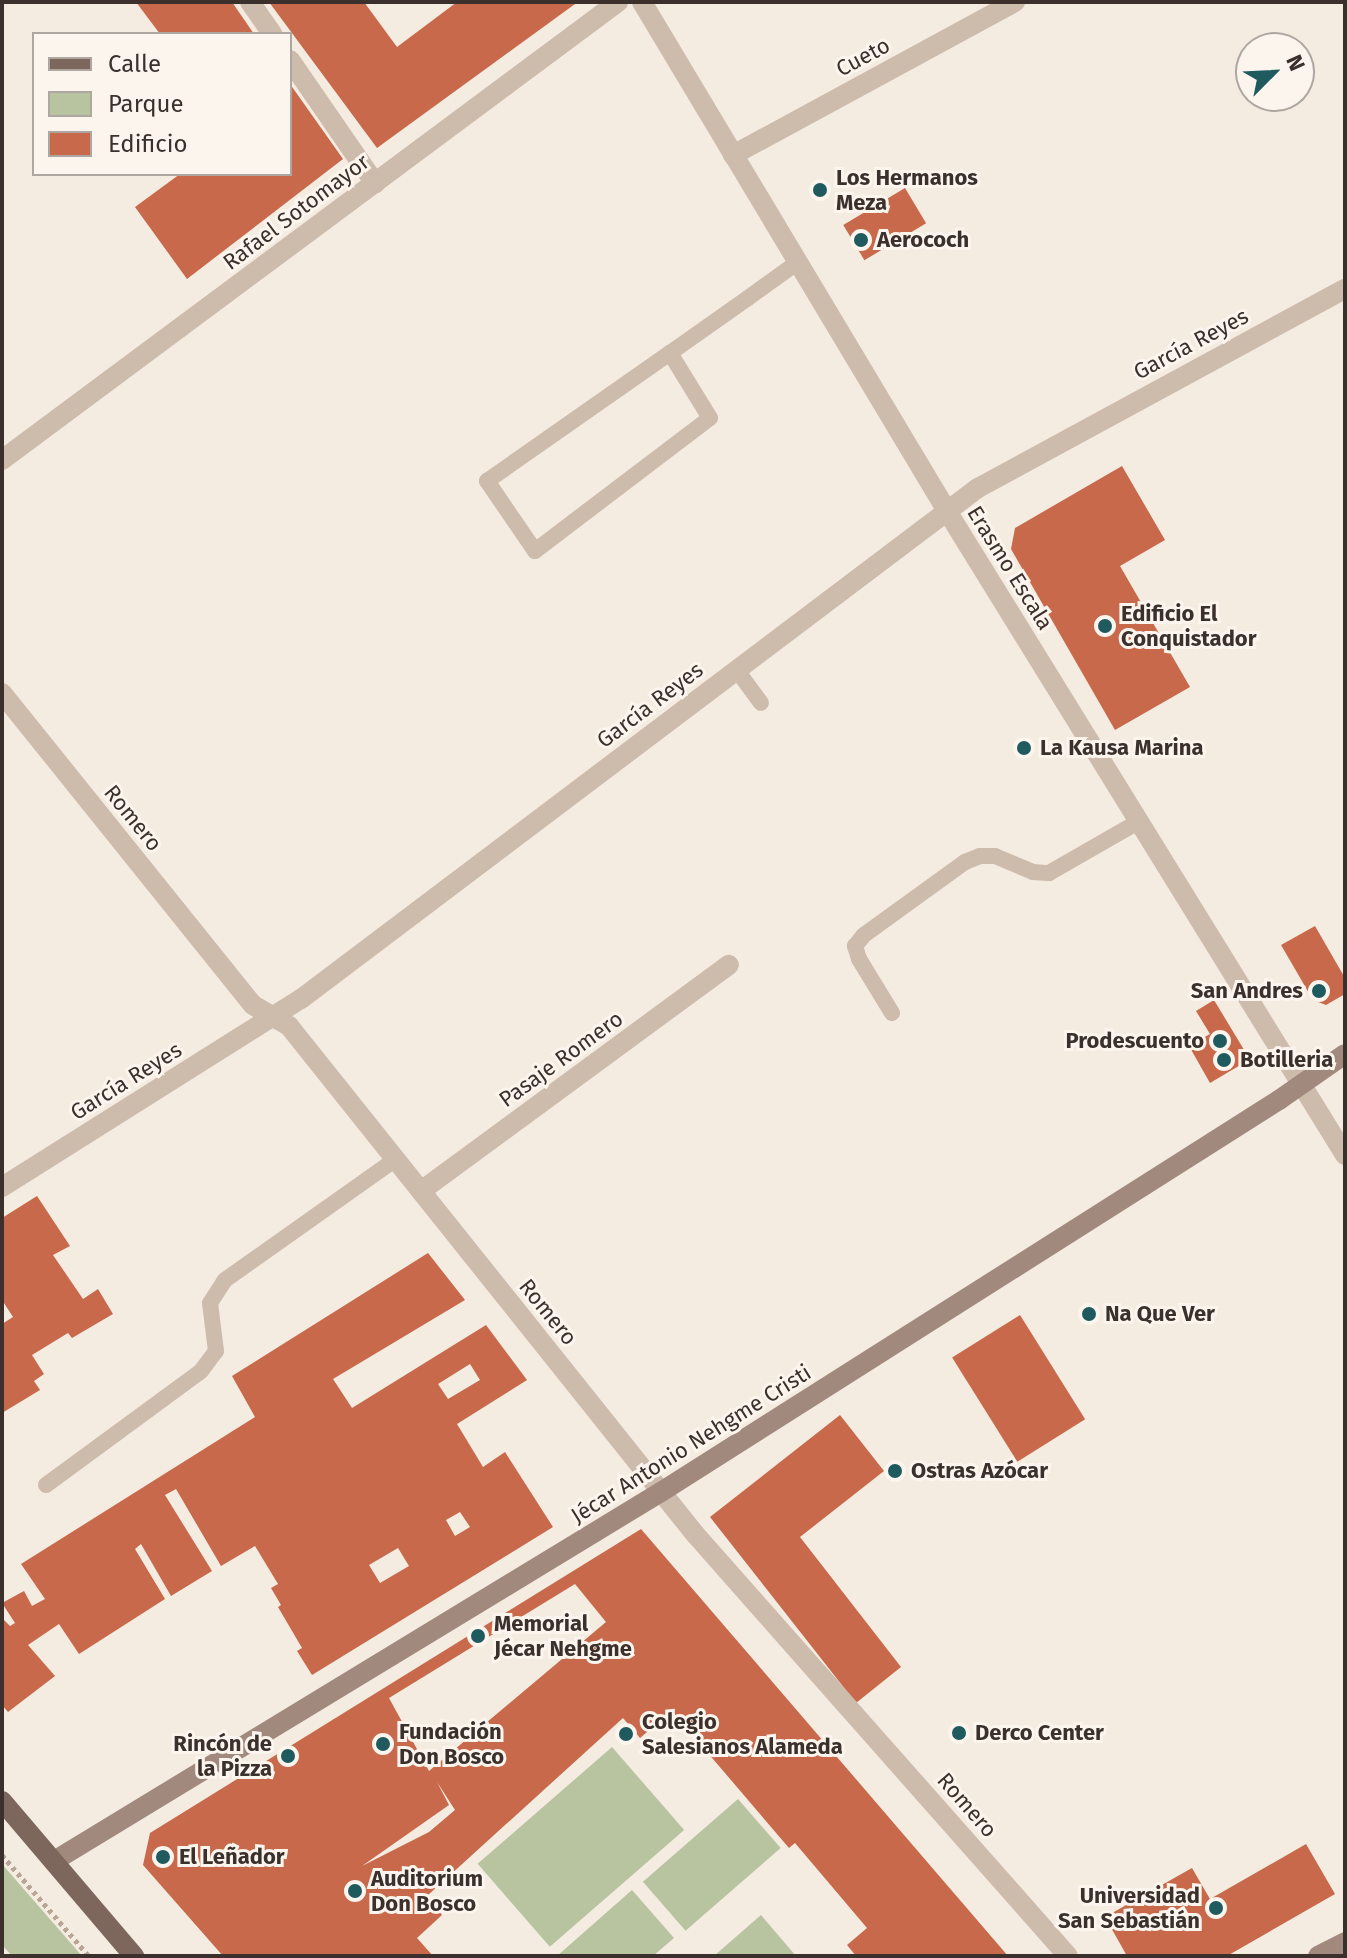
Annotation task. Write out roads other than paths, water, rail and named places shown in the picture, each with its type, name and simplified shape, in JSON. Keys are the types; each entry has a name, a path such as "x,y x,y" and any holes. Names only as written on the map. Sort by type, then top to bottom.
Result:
{"main road":[{"path":"2,1801 134,1956"}],"street":[{"path":"250,2 271,32"},
{"name":"Rafael Sotomayor","path":"2,460 618,2"},
{"name":"Erasmo Escala","path":"642,2 947,511 1345,1155"},
{"name":"Cueto","path":"733,155 1015,2"},
{"path":"292,63 375,183"},
{"name":"García Reyes","path":"2,1187 273,1017 947,511 1002,473 1345,289"},
{"name":"Romero","path":"3,695 253,1005 289,1026 661,1492 1068,1956"},
{"name":"Pasaje Romero","path":"421,1191 729,965"},
{"name":"Jécar Antonio Nehgme Cristi","path":"54,1861 661,1492 1345,1054"},
{"path":"1318,1956 1345,1942"}],"lane":[{"path":"670,353 710,418 535,551 487,481 798,262"},
{"path":"736,669 761,703"},
{"path":"892,1013 859,959 855,946 864,935 965,862 980,856 995,856 1033,872 1049,873 1138,822"},
{"path":"46,1485 201,1371 216,1351 210,1303 225,1280 396,1159"}],"place":[{"name":"Los Hermanos Meza","path":"820,190"},
{"name":"Aerococh","path":"861,240"},
{"name":"Edificio El Conquistador","path":"1105,626"},
{"name":"La Kausa Marina","path":"1024,748"},
{"name":"San Andres","path":"1319,991"},
{"name":"Prodescuento","path":"1220,1041"},
{"name":"Botilleria","path":"1224,1060"},
{"name":"Na Que Ver","path":"1089,1314"},
{"name":"Ostras Azócar","path":"895,1471"},
{"name":"Memorial Jécar Nehgme","path":"478,1636"},
{"name":"Derco Center","path":"959,1733"},
{"name":"Colegio Salesianos Alameda","path":"626,1734"},
{"name":"Fundación Don Bosco","path":"383,1744"},
{"name":"Rincón de la Pizza","path":"288,1756"},
{"name":"El Leñador","path":"163,1857"},
{"name":"Auditorium Don Bosco","path":"355,1891"},
{"name":"Universidad San Sebastián","path":"1216,1908"}]}
